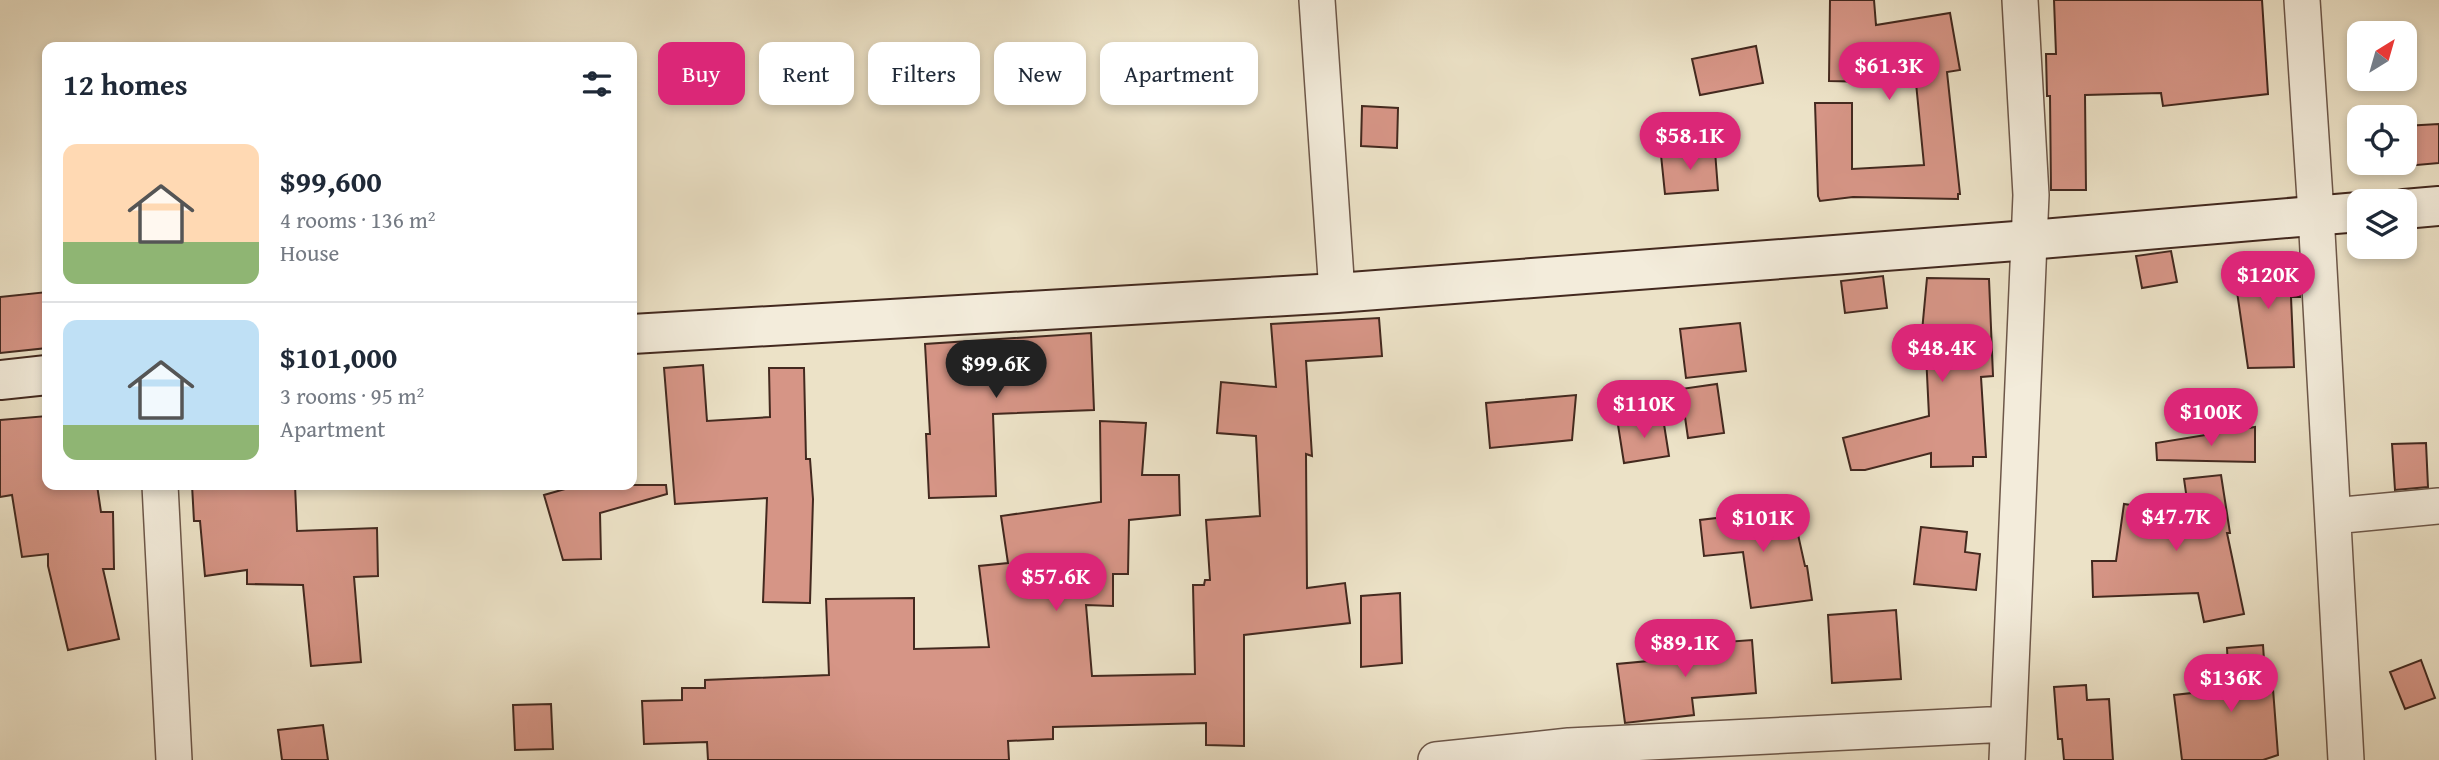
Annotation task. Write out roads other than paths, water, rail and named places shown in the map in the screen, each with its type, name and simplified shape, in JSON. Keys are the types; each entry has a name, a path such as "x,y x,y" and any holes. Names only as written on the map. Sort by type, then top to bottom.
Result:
{"street":[{"path":"1317,0 1337,293"},
{"path":"2007,760 2031,195 2020,0"},
{"path":"2302,0 2346,760"},
{"path":"2417,208 2439,206"},
{"path":"637,334 1337,293 2347,213"},
{"path":"0,380 42,376"},
{"path":"160,490 174,760"},
{"path":"2333,516 2439,506"},
{"path":"1436,760 1569,746 2008,724"}]}
